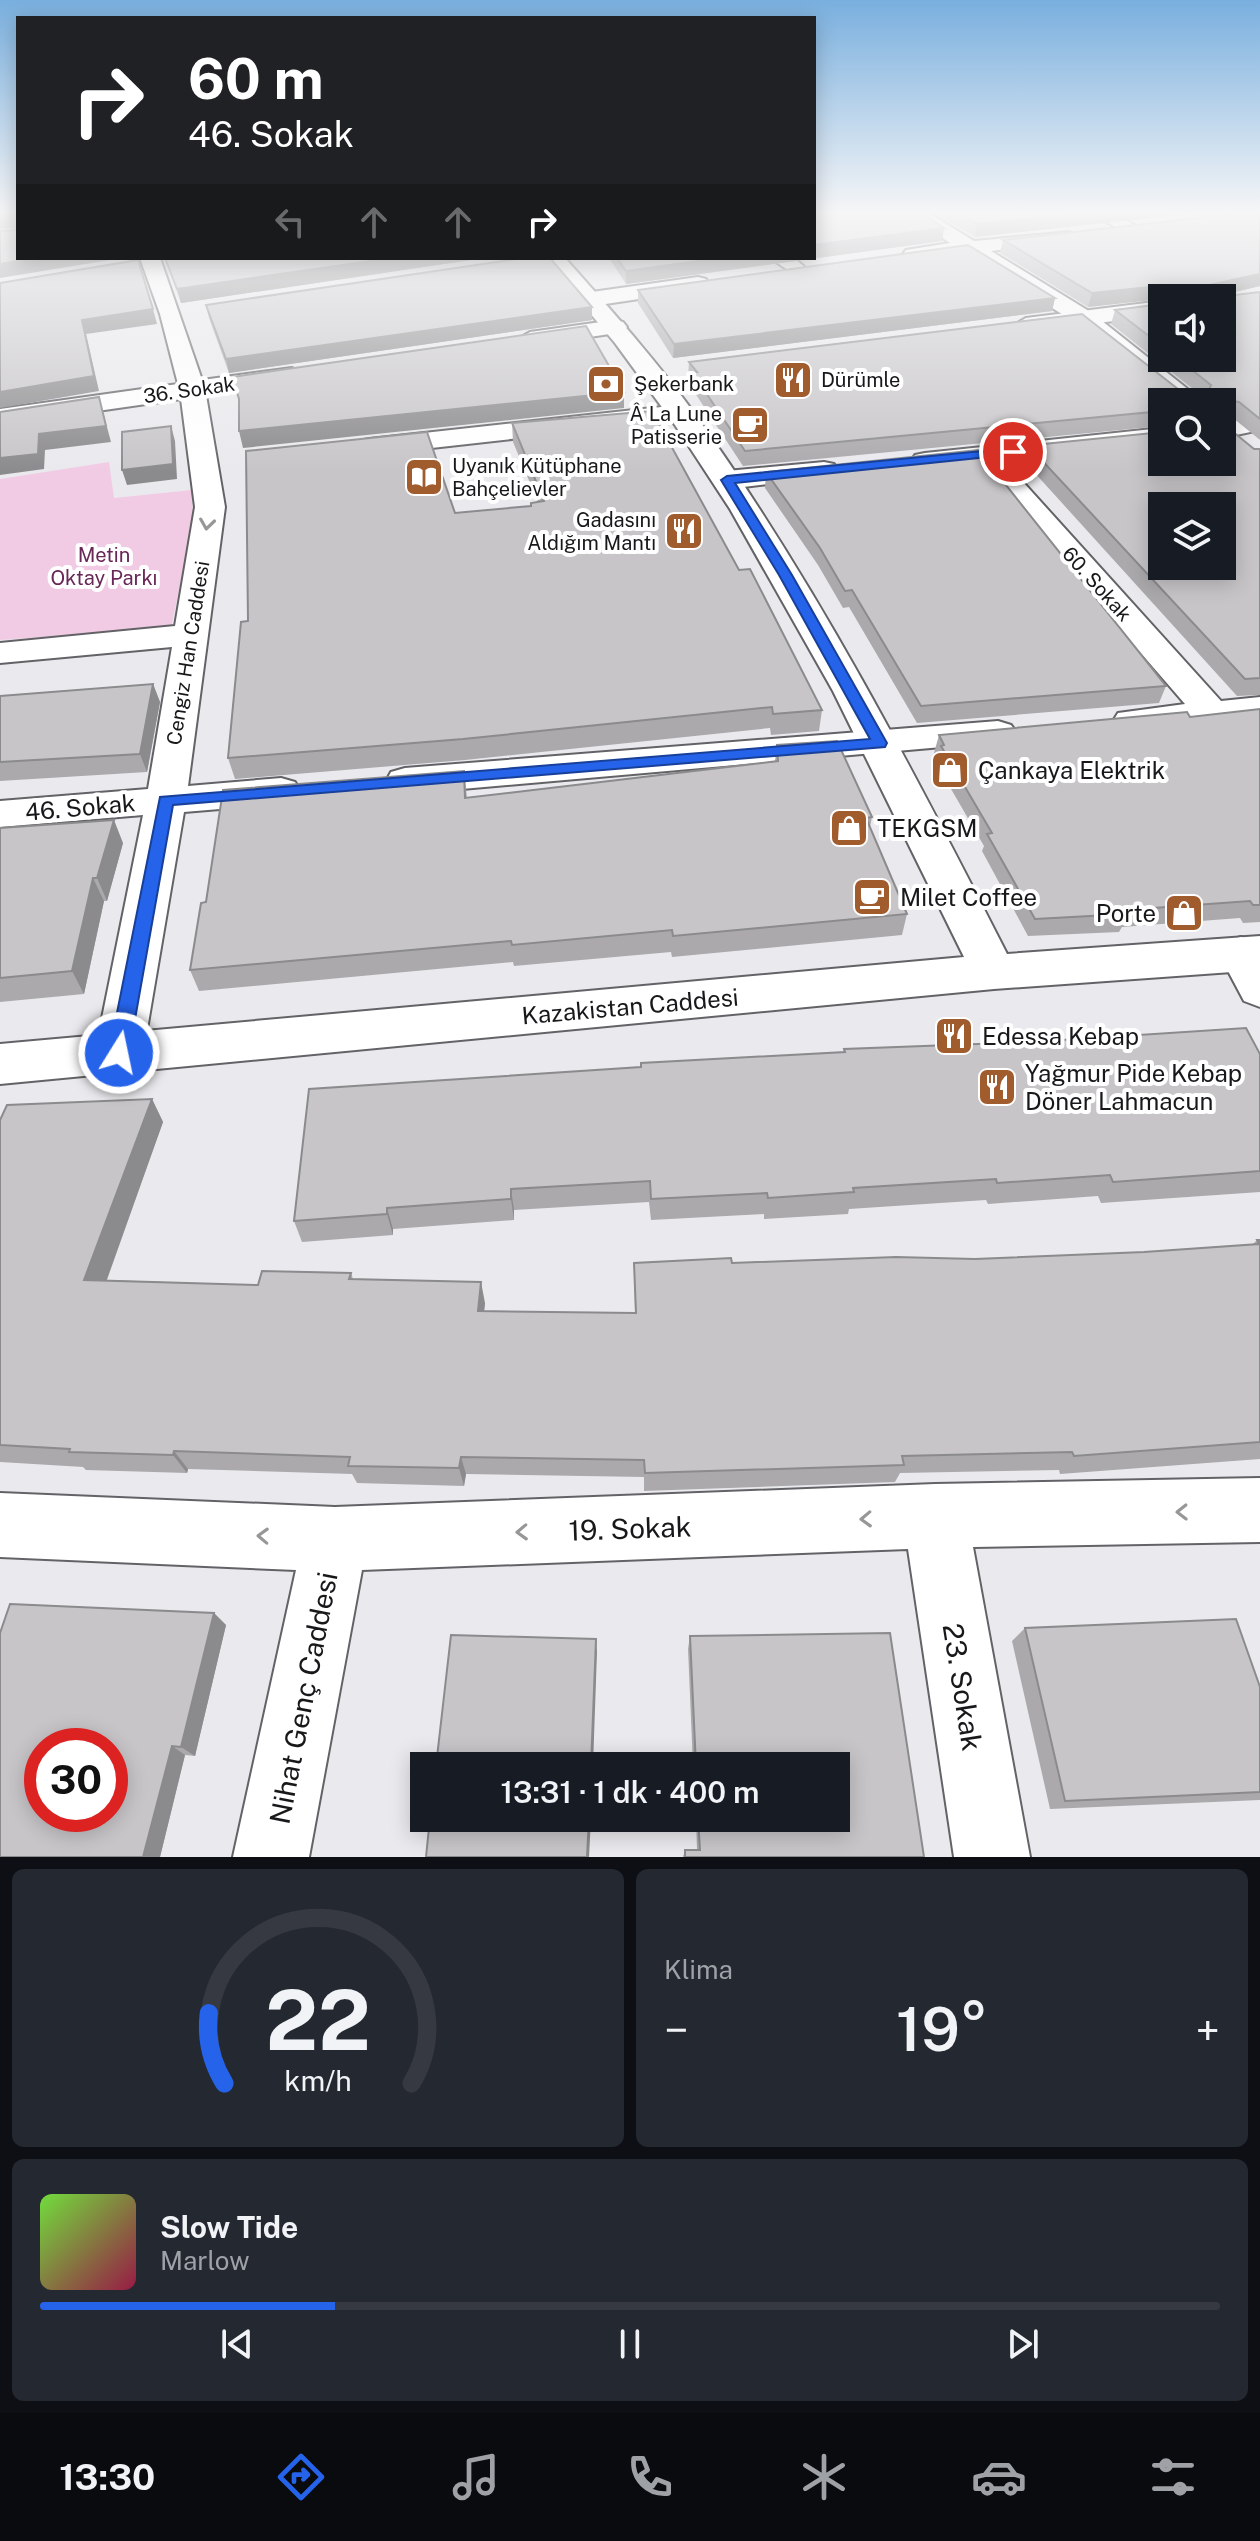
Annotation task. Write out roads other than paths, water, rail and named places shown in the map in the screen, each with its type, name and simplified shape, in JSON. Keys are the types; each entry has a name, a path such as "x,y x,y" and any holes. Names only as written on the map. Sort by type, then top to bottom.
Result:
{"street":[{"name":"Cengiz Han Caddesi","path":"119,1053 166,800 210,507 221,462 192,389 179,313 171,299"},
{"path":"592,299 615,327 666,370 680,413 727,480 786,575 880,743 994,972"},
{"path":"1053,299 1084,318 1173,388"},
{"path":"1007,327 1148,310"},
{"path":"505,343 615,327"},
{"name":"36. Sokak","path":"0,417 317,371"},
{"path":"341,450 680,413"},
{"path":"1236,426 1260,422"},
{"path":"893,464 1148,437"},
{"path":"1236,438 1249,447"},
{"name":"60. Sokak","path":"984,455 1212,713"},
{"path":"727,480 848,468"},
{"path":"0,653 190,635"},
{"path":"1102,723 1260,708"},
{"path":"366,784 1038,730"},
{"name":"46. Sokak","path":"0,814 320,788"},
{"name":"Kazakistan Caddesi","path":"0,1064 994,972 1254,966"},
{"name":"19. Sokak","path":"0,1525 335,1539 935,1516 1260,1510"},
{"name":"23. Sokak","path":"935,1516 992,1857"},
{"name":"Nihat Genç Caddesi","path":"271,1857 335,1539"}],"place":[{"name":"Dürümle","path":"793,380"},
{"name":"Şekerbank","path":"606,384"},
{"name":"Â La Lune Patisserie","path":"750,425"},
{"name":"Uyanık Kütüphane Bahçelievler","path":"424,477"},
{"name":"Gadasını Aldığım Mantı","path":"684,531"},
{"name":"Çankaya Elektrik","path":"950,770"},
{"name":"TEKGSM","path":"849,828"},
{"name":"Milet Coffee","path":"872,897"},
{"name":"Porte","path":"1184,913"},
{"name":"Edessa Kebap","path":"954,1036"},
{"name":"Yağmur Pide Kebap Döner Lahmacun","path":"997,1087"}],"park label":[{"name":"Metin Oktay Parkı","path":"104,566"}]}
